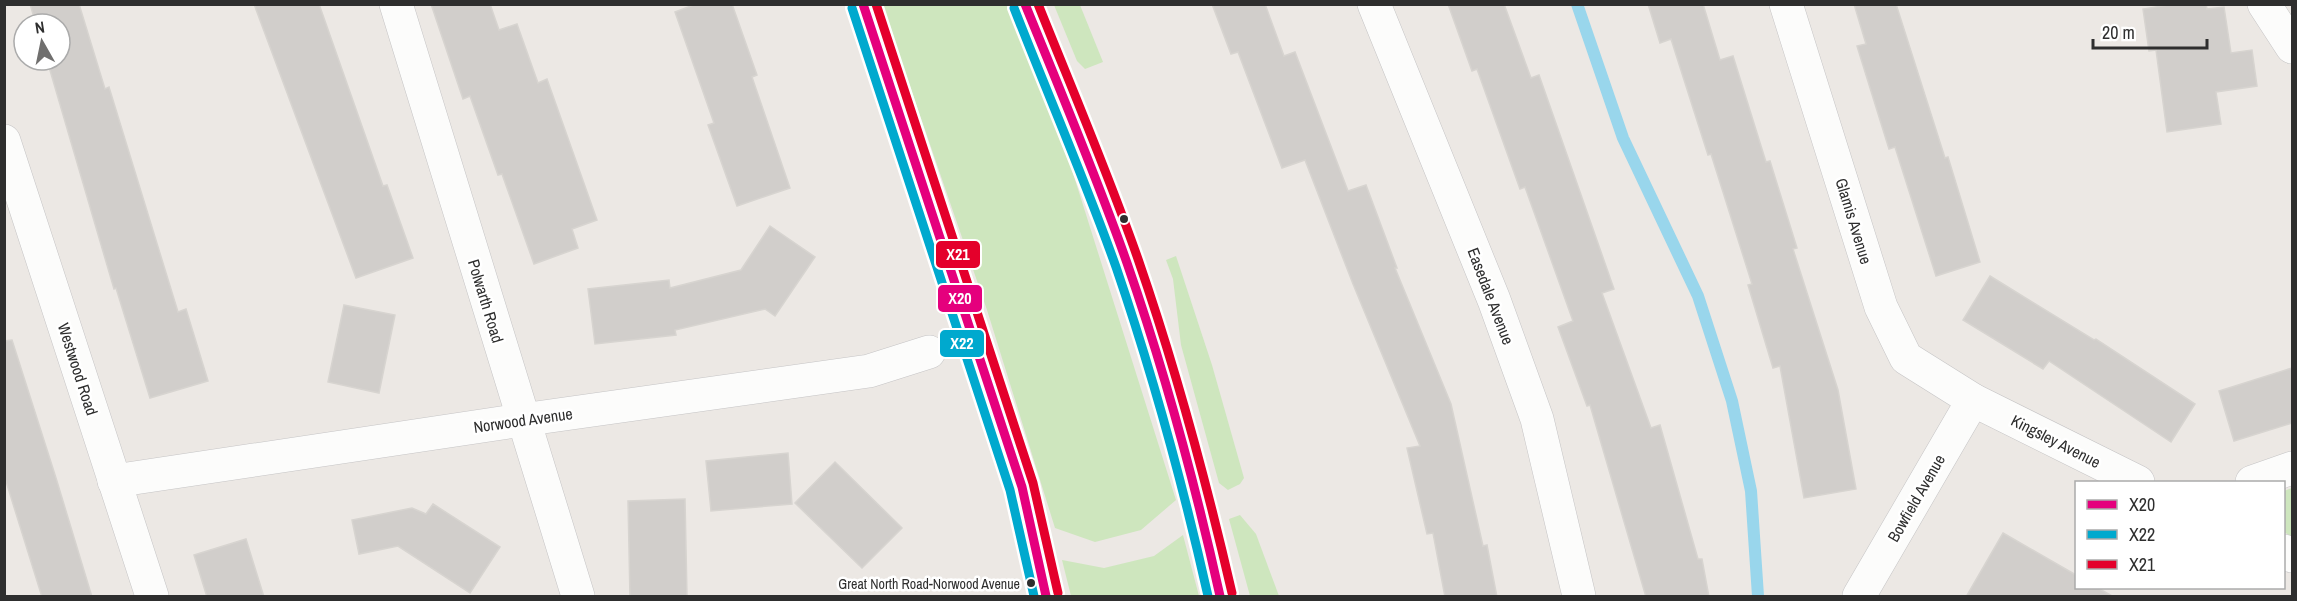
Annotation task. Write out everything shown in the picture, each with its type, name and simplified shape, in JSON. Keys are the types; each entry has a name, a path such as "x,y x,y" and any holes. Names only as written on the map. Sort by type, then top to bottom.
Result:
{"street":[{"name":"Polwarth Road","path":"396,4 578,597"},
{"path":"863,4 1022,487 1046,597"},
{"path":"1025,4 1110,216 1171,400 1201,511 1220,597"},
{"name":"Easedale Avenue","path":"1374,4 1494,300 1537,419 1579,597"},
{"name":"Glamis Avenue","path":"1786,4 1881,307 1906,358 1973,400"},
{"path":"2264,4 2292,47"},
{"name":"Westwood Road","path":"4,141 152,597"},
{"name":"Norwood Avenue","path":"114,481 869,371 929,352"},
{"name":"Kingsley Avenue","path":"1973,400 2134,481"},
{"name":"Bowfield Avenue","path":"1859,597 1973,400"},
{"path":"2257,481 2292,468"}],"green space":[{"path":"882,5 1007,5 1066,151 1176,500 1141,530 1095,542 1055,528 987,310"},
{"path":"1054,5 1080,5 1103,62 1085,69 1077,61"},
{"path":"1176,256 1212,365 1244,478 1240,484 1228,490 1219,483 1181,345 1173,279 1166,260"},
{"path":"2292,488 2292,537 2285,533 2285,491"},
{"path":"1240,515 1256,534 1279,596 1250,596 1229,519"},
{"path":"1183,535 1199,596 1071,596 1062,560 1104,568 1154,556"}],"building":[{"path":"30,4 79,4 105,89 109,87 178,312 186,309 208,381 150,398 116,288 114,289 51,72 72,72 72,12 32,12"},
{"path":"254,4 319,4 383,186 387,185 413,258 356,278"},
{"path":"431,4 490,4 499,30 517,24 538,83 547,79 597,220 572,229 578,248 534,264 502,174 498,175 470,96 463,99"},
{"path":"696,4 732,4 757,75 752,77 790,188 737,206 708,125 714,123 675,12"},
{"path":"1212,4 1265,4 1284,56 1295,52 1348,191 1366,185 1397,268 1395,268 1451,404 1483,546 1487,545 1497,597 1445,597 1433,533 1427,534 1407,448 1420,446 1305,160 1282,168 1238,52 1231,54"},
{"path":"1448,4 1504,4 1531,78 1539,75 1614,289 1602,293 1651,428 1660,425 1698,559 1702,559 1709,597 1646,597 1590,405 1587,406 1558,327 1573,321 1525,187 1520,189 1477,69 1472,71"},
{"path":"1648,4 1703,4 1720,60 1733,56 1766,162 1770,161 1797,248 1793,249 1838,390 1856,489 1804,498 1780,366 1773,368 1748,285 1752,284 1711,154 1708,155 1671,39 1660,43"},
{"path":"1854,4 1896,4 1945,158 1948,157 1980,262 1936,276 1895,147 1889,149 1857,46 1866,44"},
{"path":"2174,4 2206,4 2207,9 2224,7 2231,53 2252,50 2257,86 2216,92 2221,124 2167,132 2156,50 2149,51 2143,9"},
{"path":"770,226 815,257 775,316 765,309 675,330 676,335 595,344 588,289 669,280 670,288 741,270"},
{"path":"1990,276 2094,340 2096,339 2195,404 2171,442 2049,361 2043,369 1963,320"},
{"path":"344,305 395,315 379,393 328,382"},
{"path":"12,340 92,597 42,597 4,475 4,341"},
{"path":"2292,368 2292,423 2234,441 2219,391"},
{"path":"788,453 792,504 711,511 706,461"},
{"path":"835,462 902,528 862,568 795,503"},
{"path":"685,499 687,597 630,597 628,501"},
{"path":"433,504 500,547 470,593 398,546 359,554 352,520 412,508 426,514"},
{"path":"2003,533 2075,574 2075,589 2100,589 2114,597 1966,597"},
{"path":"246,539 264,597 207,597 194,555"}],"waterway":[{"path":"1577,4 1623,138 1698,296 1732,401 1751,491 1758,596"}],"transit line":[{"name":"X20","path":"863,4 1022,487 1046,596"},
{"name":"X21","path":"876,4 1033,483 1058,593"},
{"name":"X20","path":"1025,4 1078,133 1141,304 1178,428 1220,596"},
{"name":"X21","path":"1038,4 1090,131 1152,300 1212,509 1232,593"},
{"name":"X22","path":"852,8 1010,490 1034,596"},
{"name":"X22","path":"1014,8 1092,202 1130,308 1166,430 1208,596"}],"place":[{"name":"Great North Road-Norwood Avenue","path":"1031,583"}]}
